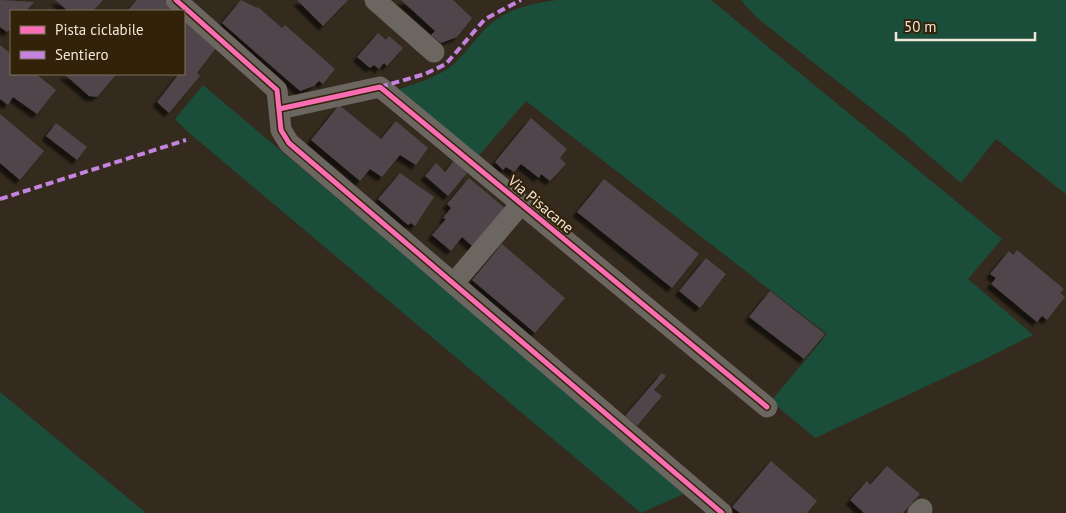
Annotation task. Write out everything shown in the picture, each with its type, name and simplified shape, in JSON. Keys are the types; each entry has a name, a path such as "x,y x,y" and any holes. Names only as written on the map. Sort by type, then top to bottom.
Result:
{"street":[{"path":"176,0 277,90 281,130 289,143 454,284 712,510"},
{"path":"375,0 434,52"},
{"name":"Via Pisacane","path":"279,110 380,86 767,407"},
{"name":"Via Pisacane","path":"454,284 521,204"}],"green space":[{"path":"557,0 711,0 1002,239 968,279 1033,335 815,438 771,401 827,334 526,101 476,159 394,91 430,78 450,67 487,27 503,15 529,5"},
{"path":"741,0 1066,0 1066,194 996,139 961,183 904,134 756,17"},
{"path":"203,85 529,360 690,491 641,513 188,132 175,119"},
{"path":"0,392 146,513 0,513"}],"building":[{"path":"0,0 34,2 27,10 10,10 10,31 8,30 7,32 0,27"},
{"path":"55,0 103,0 94,10 67,10"},
{"path":"137,0 164,0 175,10 128,10"},
{"path":"241,0 258,7 282,28 285,25 335,69 323,84 319,81 314,86 300,91 222,23"},
{"path":"297,0 348,0 323,26"},
{"path":"401,0 453,0 472,18 457,37 441,43 431,35 435,31"},
{"path":"185,19 216,48 197,73 200,76 169,113 157,102 178,75 185,75"},
{"path":"378,33 386,40 389,36 403,48 387,66 384,63 379,69 374,65 370,68 357,57"},
{"path":"0,45 10,53 10,75 37,75 56,90 37,114 13,97 8,105 0,99"},
{"path":"65,75 116,75 97,97 89,96"},
{"path":"339,105 381,139 396,121 428,148 416,165 400,155 382,177 370,169 360,181 311,140"},
{"path":"0,114 44,151 20,180 0,163"},
{"path":"531,118 567,149 560,158 566,164 550,181 541,174 539,178 521,164 514,172 506,167 503,170 495,162"},
{"path":"56,123 87,147 77,160 46,136"},
{"path":"454,161 467,173 448,196 425,176 436,163 445,172"},
{"path":"400,173 434,197 415,226 411,223 408,225 378,199"},
{"path":"469,178 506,209 473,247 462,237 451,251 432,235 446,219 443,218 451,208 447,204"},
{"path":"604,179 699,254 672,288 577,212"},
{"path":"502,244 565,298 535,333 472,280"},
{"path":"1017,250 1064,289 1060,293 1065,297 1047,320 1042,316 1037,322 991,284 996,278 990,274 1009,251 1013,255"},
{"path":"706,258 726,274 700,308 679,291"},
{"path":"770,291 825,334 804,359 749,317"},
{"path":"662,373 666,376 654,390 662,396 637,426 625,416"},
{"path":"771,461 817,501 807,513 740,513 732,507"},
{"path":"887,466 920,494 903,513 864,513 850,500 867,481 870,485"}],"marked path":[{"path":"380,87 425,74 446,64 485,19 521,0"},
{"path":"0,199 186,140"}],"cycle path":[{"path":"176,0 277,90 281,130 289,143 722,513"},
{"path":"279,109 380,87 767,407"}]}
